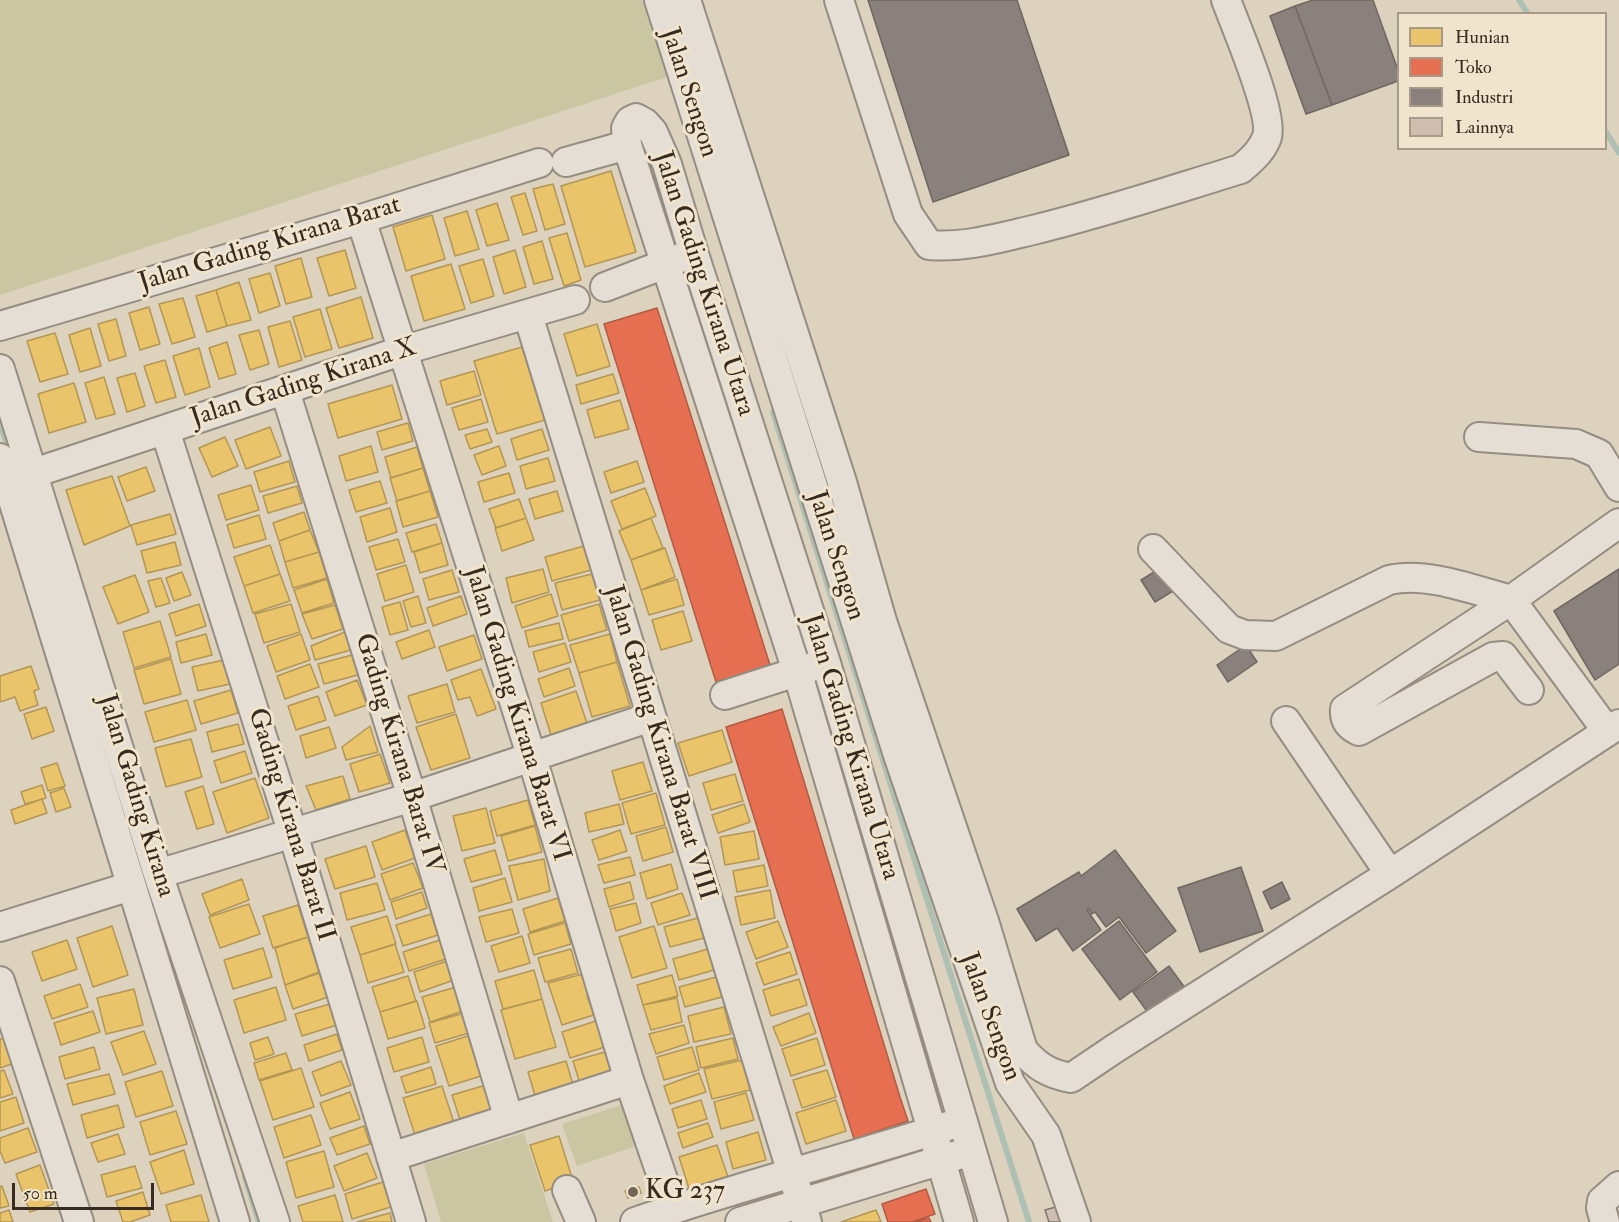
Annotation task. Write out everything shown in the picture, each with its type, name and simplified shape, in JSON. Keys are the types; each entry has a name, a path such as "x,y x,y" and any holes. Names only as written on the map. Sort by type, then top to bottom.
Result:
{"street":[{"name":"Jalan Sengon","path":"659,0 898,755 1010,1083 1046,1135 1076,1222"},
{"path":"686,0 842,482 882,621 985,924 1023,1050 1034,1063 1048,1072 1071,1078 1613,728 1511,600 1435,580 1405,576 1389,580 1276,636 1245,635 1228,629 1153,549"},
{"path":"839,0 908,214 929,245 950,247 997,239 1080,219 1241,169 1261,151 1268,135 1266,109 1226,0"},
{"name":"Jalan Gading Kirana Utara","path":"959,1222 797,671 627,145 626,128 630,121 636,118 645,123 659,144 667,164 825,663 993,1222"},
{"name":"Jalan Gading Kirana Barat","path":"0,326 552,163 627,145"},
{"name":"Jalan Gading Kirana Barat VI","path":"361,219 532,758 628,1080 673,1209"},
{"path":"605,287 694,254"},
{"name":"Jalan Gading Kirana X","path":"34,473 401,351 575,300"},
{"name":"Jalan Gading Kirana Barat VIII","path":"528,315 804,1212"},
{"name":"Jalan Gading Kirana","path":"0,369 158,874 275,1222"},
{"name":"Gading Kirana Barat IV","path":"285,391 412,797 509,1119"},
{"name":"Gading Kirana Barat II","path":"165,430 293,834 411,1222"},
{"path":"1479,437 1576,444 1599,454 1619,487"},
{"name":"Jalan Gading Kirana","path":"2,474 235,1222"},
{"path":"1529,690 1503,656 1493,657 1359,731 1351,728 1344,718 1345,709 1511,600 1619,523"},
{"path":"725,695 825,663"},
{"path":"158,874 412,797 651,717"},
{"path":"1286,721 1390,874"},
{"path":"0,927 131,886"},
{"path":"0,981 79,1222"},
{"path":"391,1157 628,1080"},
{"path":"635,1222 790,1172 963,1121"},
{"path":"740,1222 804,1212 853,1186 972,1151"},
{"path":"567,1190 581,1222"}],"shaded area":[{"path":"0,0 642,0 667,77 0,295"},
{"path":"625,1104 639,1145 577,1166 562,1124"},
{"path":"524,1133 553,1222 441,1222 424,1164"}],"building: Hunian":[{"path":"611,171 636,252 585,267 561,186"},
{"path":"553,184 565,224 545,230 533,189"},
{"path":"525,193 537,231 523,235 511,197"},
{"path":"497,203 509,240 487,246 476,210"},
{"path":"467,211 479,249 455,256 444,218"},
{"path":"432,215 445,259 406,271 393,227"},
{"path":"567,233 581,280 564,286 549,238"},
{"path":"542,241 553,279 534,284 523,247"},
{"path":"345,250 356,288 329,296 317,258"},
{"path":"515,250 526,287 504,294 493,257"},
{"path":"301,258 312,297 286,304 275,266"},
{"path":"483,259 494,296 471,303 459,266"},
{"path":"451,264 465,309 424,321 411,276"},
{"path":"270,273 280,306 259,313 249,279"},
{"path":"239,282 251,320 227,326 216,290"},
{"path":"216,290 227,326 207,332 196,296"},
{"path":"361,297 373,338 339,348 326,308"},
{"path":"183,298 195,337 172,344 159,304"},
{"path":"149,307 160,344 140,350 129,313"},
{"path":"320,309 332,349 305,357 293,317"},
{"path":"116,319 126,356 109,361 98,324"},
{"path":"290,321 302,360 279,367 268,327"},
{"path":"597,324 610,366 577,376 564,334"},
{"path":"90,328 101,366 80,372 69,335"},
{"path":"259,330 269,364 250,370 239,335"},
{"path":"55,333 68,374 40,382 27,341"},
{"path":"227,342 236,374 219,379 209,348"},
{"path":"522,347 545,420 497,434 474,361"},
{"path":"199,348 210,387 185,395 173,356"},
{"path":"165,360 176,397 156,403 144,366"},
{"path":"474,371 481,395 447,405 440,381"},
{"path":"135,373 145,406 127,412 117,378"},
{"path":"613,374 619,393 581,404 576,385"},
{"path":"104,377 115,414 96,419 85,383"},
{"path":"74,383 86,422 49,433 38,394"},
{"path":"392,385 402,419 338,438 328,404"},
{"path":"481,399 488,422 459,430 452,408"},
{"path":"620,400 629,429 595,438 587,410"},
{"path":"408,423 413,441 382,450 377,432"},
{"path":"270,427 281,456 246,469 235,440"},
{"path":"487,429 492,442 470,449 465,435"},
{"path":"542,429 549,450 517,460 511,439"},
{"path":"225,437 238,466 212,477 199,448"},
{"path":"371,446 378,472 346,481 339,456"},
{"path":"499,446 506,466 482,475 474,455"},
{"path":"417,447 423,468 391,478 385,457"},
{"path":"548,458 555,481 526,489 520,466"},
{"path":"289,461 295,482 260,492 254,472"},
{"path":"637,461 644,482 611,493 604,472"},
{"path":"146,467 155,491 127,501 118,477"},
{"path":"423,468 430,491 397,501 390,478"},
{"path":"509,473 515,493 484,502 478,482"},
{"path":"112,476 130,526 84,545 66,490"},
{"path":"380,481 387,503 356,512 349,490"},
{"path":"251,485 259,510 226,520 218,495"},
{"path":"297,486 302,503 268,513 263,496"},
{"path":"645,488 656,516 622,529 611,501"},
{"path":"430,491 438,517 403,527 396,501"},
{"path":"557,491 563,511 535,519 529,499"},
{"path":"519,499 526,518 496,528 489,509"},
{"path":"390,508 397,532 367,542 360,517"},
{"path":"304,512 310,530 279,541 273,523"},
{"path":"170,514 176,534 137,545 131,525"},
{"path":"259,515 266,539 234,548 227,525"},
{"path":"526,518 534,540 502,551 495,528"},
{"path":"651,518 663,548 631,560 619,531"},
{"path":"436,524 442,543 412,552 406,533"},
{"path":"310,530 319,552 285,562 279,541"},
{"path":"398,539 405,562 376,570 369,547"},
{"path":"175,542 181,565 147,573 141,551"},
{"path":"442,543 448,565 420,573 414,552"},
{"path":"270,545 280,574 244,586 234,557"},
{"path":"584,546 591,570 552,581 545,557"},
{"path":"665,548 675,577 641,590 631,560"},
{"path":"319,552 327,578 293,588 285,562"},
{"path":"406,565 414,592 385,601 377,574"},
{"path":"543,569 549,592 512,603 506,578"},
{"path":"452,570 459,592 429,600 423,579"},
{"path":"182,572 191,595 174,601 166,578"},
{"path":"280,574 290,601 253,613 244,586"},
{"path":"592,574 600,600 562,610 555,583"},
{"path":"135,575 149,612 118,624 103,587"},
{"path":"161,578 170,603 156,607 148,581"},
{"path":"327,579 334,603 302,613 294,590"},
{"path":"677,579 684,605 649,615 641,590"},
{"path":"551,594 558,616 522,628 515,606"},
{"path":"418,596 426,623 411,627 403,601"},
{"path":"461,596 467,614 433,626 427,608"},
{"path":"400,602 408,630 390,635 382,607"},
{"path":"199,604 206,626 176,636 169,614"},
{"path":"291,604 300,632 264,643 255,614"},
{"path":"599,604 607,630 569,641 561,615"},
{"path":"335,605 343,629 312,639 302,614"},
{"path":"683,611 692,641 661,650 652,620"},
{"path":"160,621 171,657 134,668 123,632"},
{"path":"559,623 563,639 529,647 525,631"},
{"path":"429,630 435,647 402,659 396,642"},
{"path":"345,632 351,650 315,660 311,646"},
{"path":"206,634 212,655 181,663 176,642"},
{"path":"301,634 310,660 276,672 267,646"},
{"path":"610,634 617,662 579,673 570,645"},
{"path":"474,635 482,659 447,671 439,647"},
{"path":"565,643 571,662 539,672 533,652"},
{"path":"352,655 358,675 324,684 318,664"},
{"path":"171,659 181,694 144,704 134,670"},
{"path":"224,660 230,684 198,691 192,667"},
{"path":"617,662 630,706 592,717 579,673"},
{"path":"310,664 319,687 285,699 277,676"},
{"path":"31,666 39,689 34,691 38,705 20,711 15,697 0,702 0,676"},
{"path":"569,668 575,686 544,697 538,679"},
{"path":"481,669 496,709 477,716 470,697 458,700 451,680"},
{"path":"357,680 367,705 335,716 326,692"},
{"path":"447,684 455,712 417,723 408,696"},
{"path":"231,690 238,713 201,724 194,701"},
{"path":"576,691 587,723 551,735 541,703"},
{"path":"318,696 326,720 296,730 288,706"},
{"path":"187,700 196,730 154,742 145,712"},
{"path":"46,707 54,731 32,739 24,714"},
{"path":"456,714 470,758 431,770 416,727"},
{"path":"238,724 244,744 212,752 207,732"},
{"path":"370,726 378,752 346,760 342,747"},
{"path":"329,727 336,748 306,758 300,736"},
{"path":"722,730 732,762 689,776 678,743"},
{"path":"191,739 202,777 166,787 155,748"},
{"path":"245,751 252,773 221,783 214,761"},
{"path":"380,754 390,783 359,792 350,764"},
{"path":"643,762 652,791 620,800 612,771"},
{"path":"57,763 65,786 48,791 41,768"},
{"path":"735,774 743,801 711,810 703,783"},
{"path":"343,776 350,799 316,810 306,786"},
{"path":"255,778 269,818 227,833 213,792"},
{"path":"42,785 46,798 25,804 21,792"},
{"path":"203,786 214,824 197,829 185,792"},
{"path":"64,788 71,807 56,812 50,793"},
{"path":"656,793 665,825 631,834 622,803"},
{"path":"42,799 47,813 15,824 11,810"},
{"path":"528,800 535,825 497,836 490,811"},
{"path":"619,804 624,824 589,832 585,813"},
{"path":"744,804 750,822 718,833 712,815"},
{"path":"486,808 495,843 462,851 453,816"},
{"path":"535,826 542,852 508,861 501,836"},
{"path":"666,827 673,852 643,861 636,836"},
{"path":"405,830 415,858 382,870 372,842"},
{"path":"620,830 627,851 599,860 592,840"},
{"path":"754,831 759,859 725,865 720,837"},
{"path":"366,846 375,877 335,889 325,859"},
{"path":"495,850 502,874 471,882 464,859"},
{"path":"630,857 635,875 604,883 598,865"},
{"path":"544,859 550,891 518,900 509,866"},
{"path":"413,863 423,888 390,900 381,874"},
{"path":"671,864 678,889 647,899 640,873"},
{"path":"764,865 768,886 737,892 733,871"},
{"path":"505,878 512,902 479,911 473,888"},
{"path":"242,879 249,900 210,915 202,894"},
{"path":"630,882 634,899 609,907 604,889"},
{"path":"377,883 385,910 347,920 340,893"},
{"path":"770,890 775,918 741,925 735,897"},
{"path":"422,892 427,908 396,919 391,902"},
{"path":"682,893 690,915 658,925 651,903"},
{"path":"558,898 565,921 530,932 523,909"},
{"path":"636,903 641,923 616,931 610,909"},
{"path":"249,904 260,934 220,948 209,917"},
{"path":"298,905 308,937 273,948 263,916"},
{"path":"512,909 519,933 486,942 479,917"},
{"path":"431,914 438,935 403,946 396,925"},
{"path":"387,916 396,944 360,955 351,927"},
{"path":"698,918 704,938 670,947 664,927"},
{"path":"778,921 788,947 756,959 746,932"},
{"path":"565,923 571,944 534,955 528,934"},
{"path":"112,926 128,975 93,987 77,938"},
{"path":"654,926 667,968 632,978 619,937"},
{"path":"522,936 530,963 499,972 491,946"},
{"path":"308,937 319,972 285,985 275,948"},
{"path":"443,939 449,958 409,971 403,952"},
{"path":"67,940 77,969 42,981 32,952"},
{"path":"395,944 404,972 368,983 360,955"},
{"path":"263,948 272,977 233,989 224,960"},
{"path":"571,949 578,973 545,982 538,958"},
{"path":"708,949 714,970 679,980 673,959"},
{"path":"790,952 797,974 764,985 756,963"},
{"path":"447,961 454,980 420,992 414,972"},
{"path":"534,970 542,999 503,1009 495,981"},
{"path":"319,973 328,997 293,1009 285,985"},
{"path":"583,974 589,995 587,996 594,1015 562,1025 548,983"},
{"path":"672,975 678,996 643,1005 637,985"},
{"path":"408,976 416,1001 380,1012 372,987"},
{"path":"716,977 722,997 685,1007 679,987"},
{"path":"799,979 807,1005 771,1016 763,990"},
{"path":"80,984 88,1007 52,1019 44,996"},
{"path":"276,987 286,1020 244,1033 234,1000"},
{"path":"456,987 463,1011 430,1022 422,997"},
{"path":"134,989 143,1025 106,1034 97,998"},
{"path":"677,998 682,1022 651,1030 643,1005"},
{"path":"542,999 556,1047 515,1059 501,1010"},
{"path":"417,1001 425,1028 388,1039 380,1012"},
{"path":"330,1004 337,1025 302,1036 295,1014"},
{"path":"724,1007 731,1034 694,1042 688,1016"},
{"path":"93,1011 100,1032 61,1045 54,1023"},
{"path":"464,1013 469,1033 435,1043 429,1023"},
{"path":"809,1013 816,1033 781,1046 773,1027"},
{"path":"596,1021 605,1047 570,1058 562,1032"},
{"path":"684,1025 689,1043 656,1054 649,1034"},
{"path":"144,1031 156,1064 123,1075 111,1042"},
{"path":"337,1034 342,1050 309,1061 304,1045"},
{"path":"468,1036 481,1076 449,1086 436,1046"},
{"path":"268,1037 274,1054 255,1060 250,1043"},
{"path":"422,1037 429,1062 394,1072 387,1048"},
{"path":"6,1038 15,1063 0,1068 0,1039"},
{"path":"733,1038 738,1059 701,1068 696,1047"},
{"path":"817,1038 825,1065 791,1076 782,1049"},
{"path":"94,1047 100,1069 65,1079 59,1057"},
{"path":"692,1047 699,1070 664,1080 657,1057"},
{"path":"605,1052 612,1076 580,1084 573,1061"},
{"path":"286,1053 292,1070 259,1080 254,1063"},
{"path":"742,1060 750,1090 712,1099 704,1069"},
{"path":"341,1061 351,1085 321,1096 312,1072"},
{"path":"566,1061 574,1088 536,1099 528,1072"},
{"path":"431,1067 436,1084 406,1093 401,1077"},
{"path":"301,1068 314,1107 273,1120 260,1081"},
{"path":"4,1070 13,1094 0,1098 0,1071"},
{"path":"827,1070 836,1097 802,1108 793,1080"},
{"path":"162,1071 173,1106 136,1117 125,1082"},
{"path":"699,1073 706,1092 670,1104 664,1086"},
{"path":"109,1074 115,1094 73,1105 67,1084"},
{"path":"486,1085 495,1115 462,1126 452,1095"},
{"path":"442,1086 454,1123 415,1135 403,1098"},
{"path":"350,1092 360,1119 330,1129 320,1103"},
{"path":"746,1093 754,1120 721,1129 714,1102"},
{"path":"16,1097 24,1123 0,1131 0,1102"},
{"path":"701,1100 707,1119 678,1128 672,1109"},
{"path":"836,1100 846,1131 806,1144 796,1113"},
{"path":"118,1105 124,1127 87,1138 81,1115"},
{"path":"176,1111 187,1144 150,1155 140,1122"},
{"path":"311,1115 321,1145 284,1158 274,1127"},
{"path":"708,1123 713,1137 683,1148 678,1133"},
{"path":"364,1126 370,1144 337,1155 330,1138"},
{"path":"28,1128 37,1152 5,1163 0,1151 0,1138"},
{"path":"758,1132 766,1160 733,1169 726,1142"},
{"path":"118,1134 125,1154 98,1162 91,1143"},
{"path":"559,1136 573,1181 545,1191 530,1145"},
{"path":"717,1145 728,1177 689,1189 679,1157"},
{"path":"184,1150 194,1184 161,1194 150,1162"},
{"path":"324,1151 334,1187 296,1198 286,1162"},
{"path":"367,1153 377,1178 344,1191 334,1166"},
{"path":"40,1165 54,1204 30,1212 16,1174"},
{"path":"135,1166 142,1188 107,1197 101,1175"},
{"path":"386,1181 394,1206 352,1219 345,1194"},
{"path":"2,1186 9,1206 0,1208 0,1187"},
{"name":"KG 237","path":"639,1187 641,1193 628,1198 625,1191"},
{"path":"143,1192 150,1215 123,1222 116,1201"},
{"path":"201,1195 209,1222 171,1222 166,1205"},
{"path":"335,1195 343,1222 303,1222 298,1206"},
{"path":"9,1210 13,1222 0,1222 0,1213"},
{"path":"876,1210 881,1222 841,1222"},
{"path":"390,1213 392,1222 357,1222"}],"building: Toko":[{"path":"657,308 770,665 716,682 604,324"},
{"path":"782,709 908,1121 854,1139 726,727"},
{"path":"926,1189 935,1214 912,1222 888,1222 882,1204"},
{"path":"929,1218 931,1222 915,1222"}],"building: Industri":[{"path":"868,0 1017,0 1069,155 933,202"},
{"path":"1313,0 1373,0 1397,67 1397,81 1332,105 1295,6"},
{"path":"1295,6 1332,105 1306,114 1270,16"},
{"path":"1159,569 1173,591 1155,602 1141,580"},
{"path":"1619,569 1619,664 1595,680 1554,611"},
{"path":"1246,645 1257,662 1228,682 1217,665"},
{"path":"1115,850 1176,931 1146,953 1119,917 1106,927 1095,912 1092,914 1089,909 1087,910 1101,930 1073,951 1057,928 1036,941 1017,909 1079,872 1081,876"},
{"path":"1241,867 1263,931 1200,952 1178,888"},
{"path":"1282,882 1290,899 1271,909 1263,892"},
{"path":"1119,921 1157,972 1120,1000 1082,949"},
{"path":"1169,966 1185,988 1149,1014 1133,992"}],"building: Lainnya":[{"path":"1066,1204 1071,1222 1049,1222 1045,1210"}],"waterway":[{"path":"1519,0 1527,12"},
{"path":"1607,134 1619,153"},
{"path":"773,412 1029,1222"},
{"path":"0,423 10,454"},
{"path":"245,1177 259,1222"}],"place":[{"name":"KG 237","path":"633,1192"}]}
